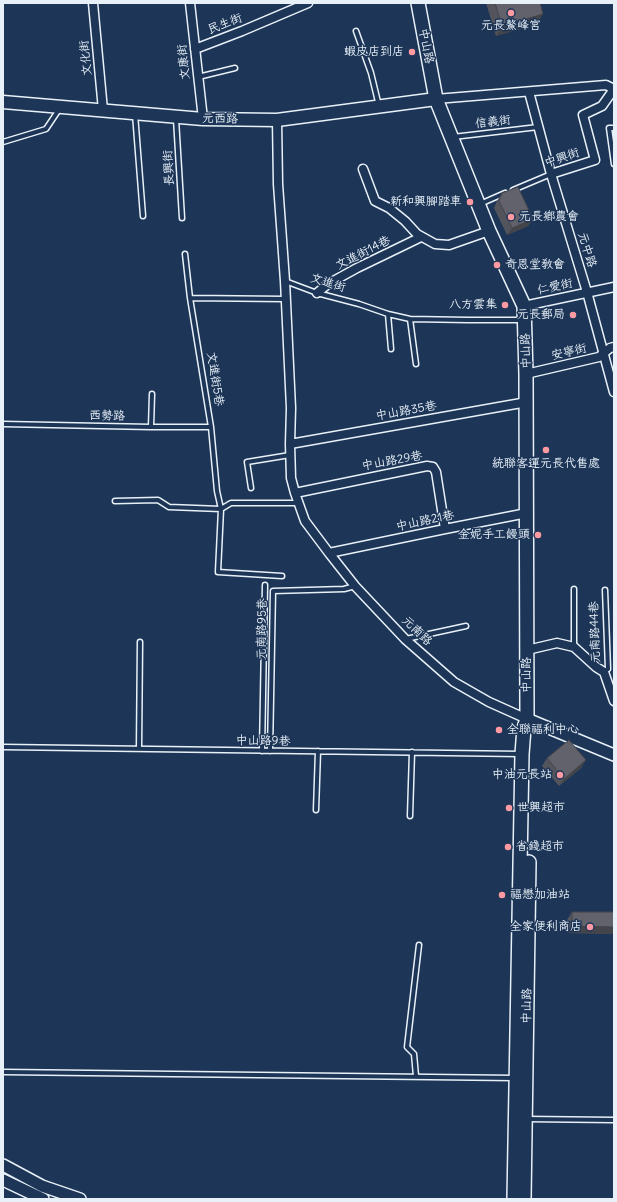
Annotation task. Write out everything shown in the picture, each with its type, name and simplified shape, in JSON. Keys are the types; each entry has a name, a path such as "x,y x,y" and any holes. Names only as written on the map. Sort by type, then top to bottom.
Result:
{"main road":[{"name":"中山路","path":"418,3 436,99 488,231 524,306 527,402 527,719 524,728 522,754 520,1078 520,1119 524,1199"},
{"name":"元西路","path":"3,102 203,119 277,120 436,99"},
{"name":"中山路","path":"520,1078 531,729 527,719"},
{"name":"中山路","path":"514,1199 520,1119"}],"street":[{"name":"文化街","path":"93,3 103,110"},
{"name":"文康街","path":"190,3 203,119"},
{"name":"民生街","path":"195,49 308,3"},
{"name":"中興街","path":"436,99 606,85 614,89 602,106 583,115 595,160 551,174"},
{"name":"元中路","path":"529,92 551,174 587,292 614,392"},
{"path":"277,120 278,184 285,281 290,444"},
{"path":"363,169 375,201 389,208 405,221 417,234 435,244 449,245 488,231"},
{"name":"文進街14巷","path":"317,294 328,284 421,237"},
{"name":"仁愛街","path":"524,306 614,287"},
{"name":"安寧街","path":"526,374 599,357 610,348 614,347"},
{"name":"中山路35巷","path":"290,444 527,402"},
{"name":"元南路","path":"290,444 291,478 305,521 355,586 405,639 454,682 489,702 614,755"},
{"name":"中山路29巷","path":"295,492 427,466 433,467 436,472 445,529"},
{"name":"中山路21巷","path":"329,553 527,513"},
{"name":"元南路44巷","path":"527,650 557,643 574,647 596,667 604,672 614,701"},
{"path":"3,1165 42,1186 80,1199"},
{"path":"3,1180 43,1199"}],"lane":[{"path":"356,31 371,73 379,107"},
{"path":"198,77 235,68"},
{"path":"3,142 46,129 62,106"},
{"path":"134,113 143,216"},
{"name":"長興街","path":"176,117 182,218"},
{"name":"信義街","path":"451,138 538,127"},
{"path":"614,128 609,128 614,164"},
{"name":"中興街","path":"478,204 551,174"},
{"name":"文進街5巷","path":"185,254 190,298 210,427 217,492 221,508 218,572 282,576"},
{"name":"文進街","path":"285,281 317,294 359,304 388,314 410,319 524,320"},
{"path":"190,298 285,299"},
{"path":"388,314 391,349"},
{"path":"410,319 416,364"},
{"path":"151,427 152,394"},
{"name":"西勢路","path":"3,424 210,427"},
{"path":"251,488 247,462 290,454"},
{"path":"115,501 158,500 169,507 221,508 231,503 298,503"},
{"path":"262,751 265,585"},
{"name":"元南路95巷","path":"270,751 273,591 344,589 355,586"},
{"path":"574,589 574,647"},
{"name":"元南路44巷","path":"604,672 608,669 606,590"},
{"path":"405,639 466,626"},
{"path":"140,642 140,749"},
{"name":"中山路9巷","path":"3,747 522,754"},
{"path":"316,810 318,751"},
{"path":"410,816 412,752"},
{"path":"416,1076 414,1054 407,1047 419,945"},
{"path":"3,1072 520,1078"},
{"path":"520,1119 614,1120"}],"building":[{"path":"495,3 540,3 543,14 502,26"},
{"path":"518,187 533,219 512,228 499,201 502,193"},
{"path":"569,740 586,760 564,779 547,758"},
{"path":"572,912 614,912 614,927 572,926"}],"place":[{"name":"元長鰲峰宮","path":"511,13"},
{"name":"蝦皮店到店","path":"412,52"},
{"name":"新和興腳踏車","path":"470,202"},
{"name":"元長鄉農會","path":"511,217"},
{"name":"奇恩堂教會","path":"497,265"},
{"name":"八方雲集","path":"505,305"},
{"name":"元長郵局","path":"573,315"},
{"name":"統聯客運元長代售處","path":"546,450"},
{"name":"金妮手工饅頭","path":"538,535"},
{"name":"全聯福利中心","path":"499,730"},
{"name":"中油元長站","path":"560,775"},
{"name":"世興超市","path":"509,808"},
{"name":"省錢超市","path":"508,847"},
{"name":"福懋加油站","path":"502,895"},
{"name":"全家便利商店","path":"590,927"}]}
